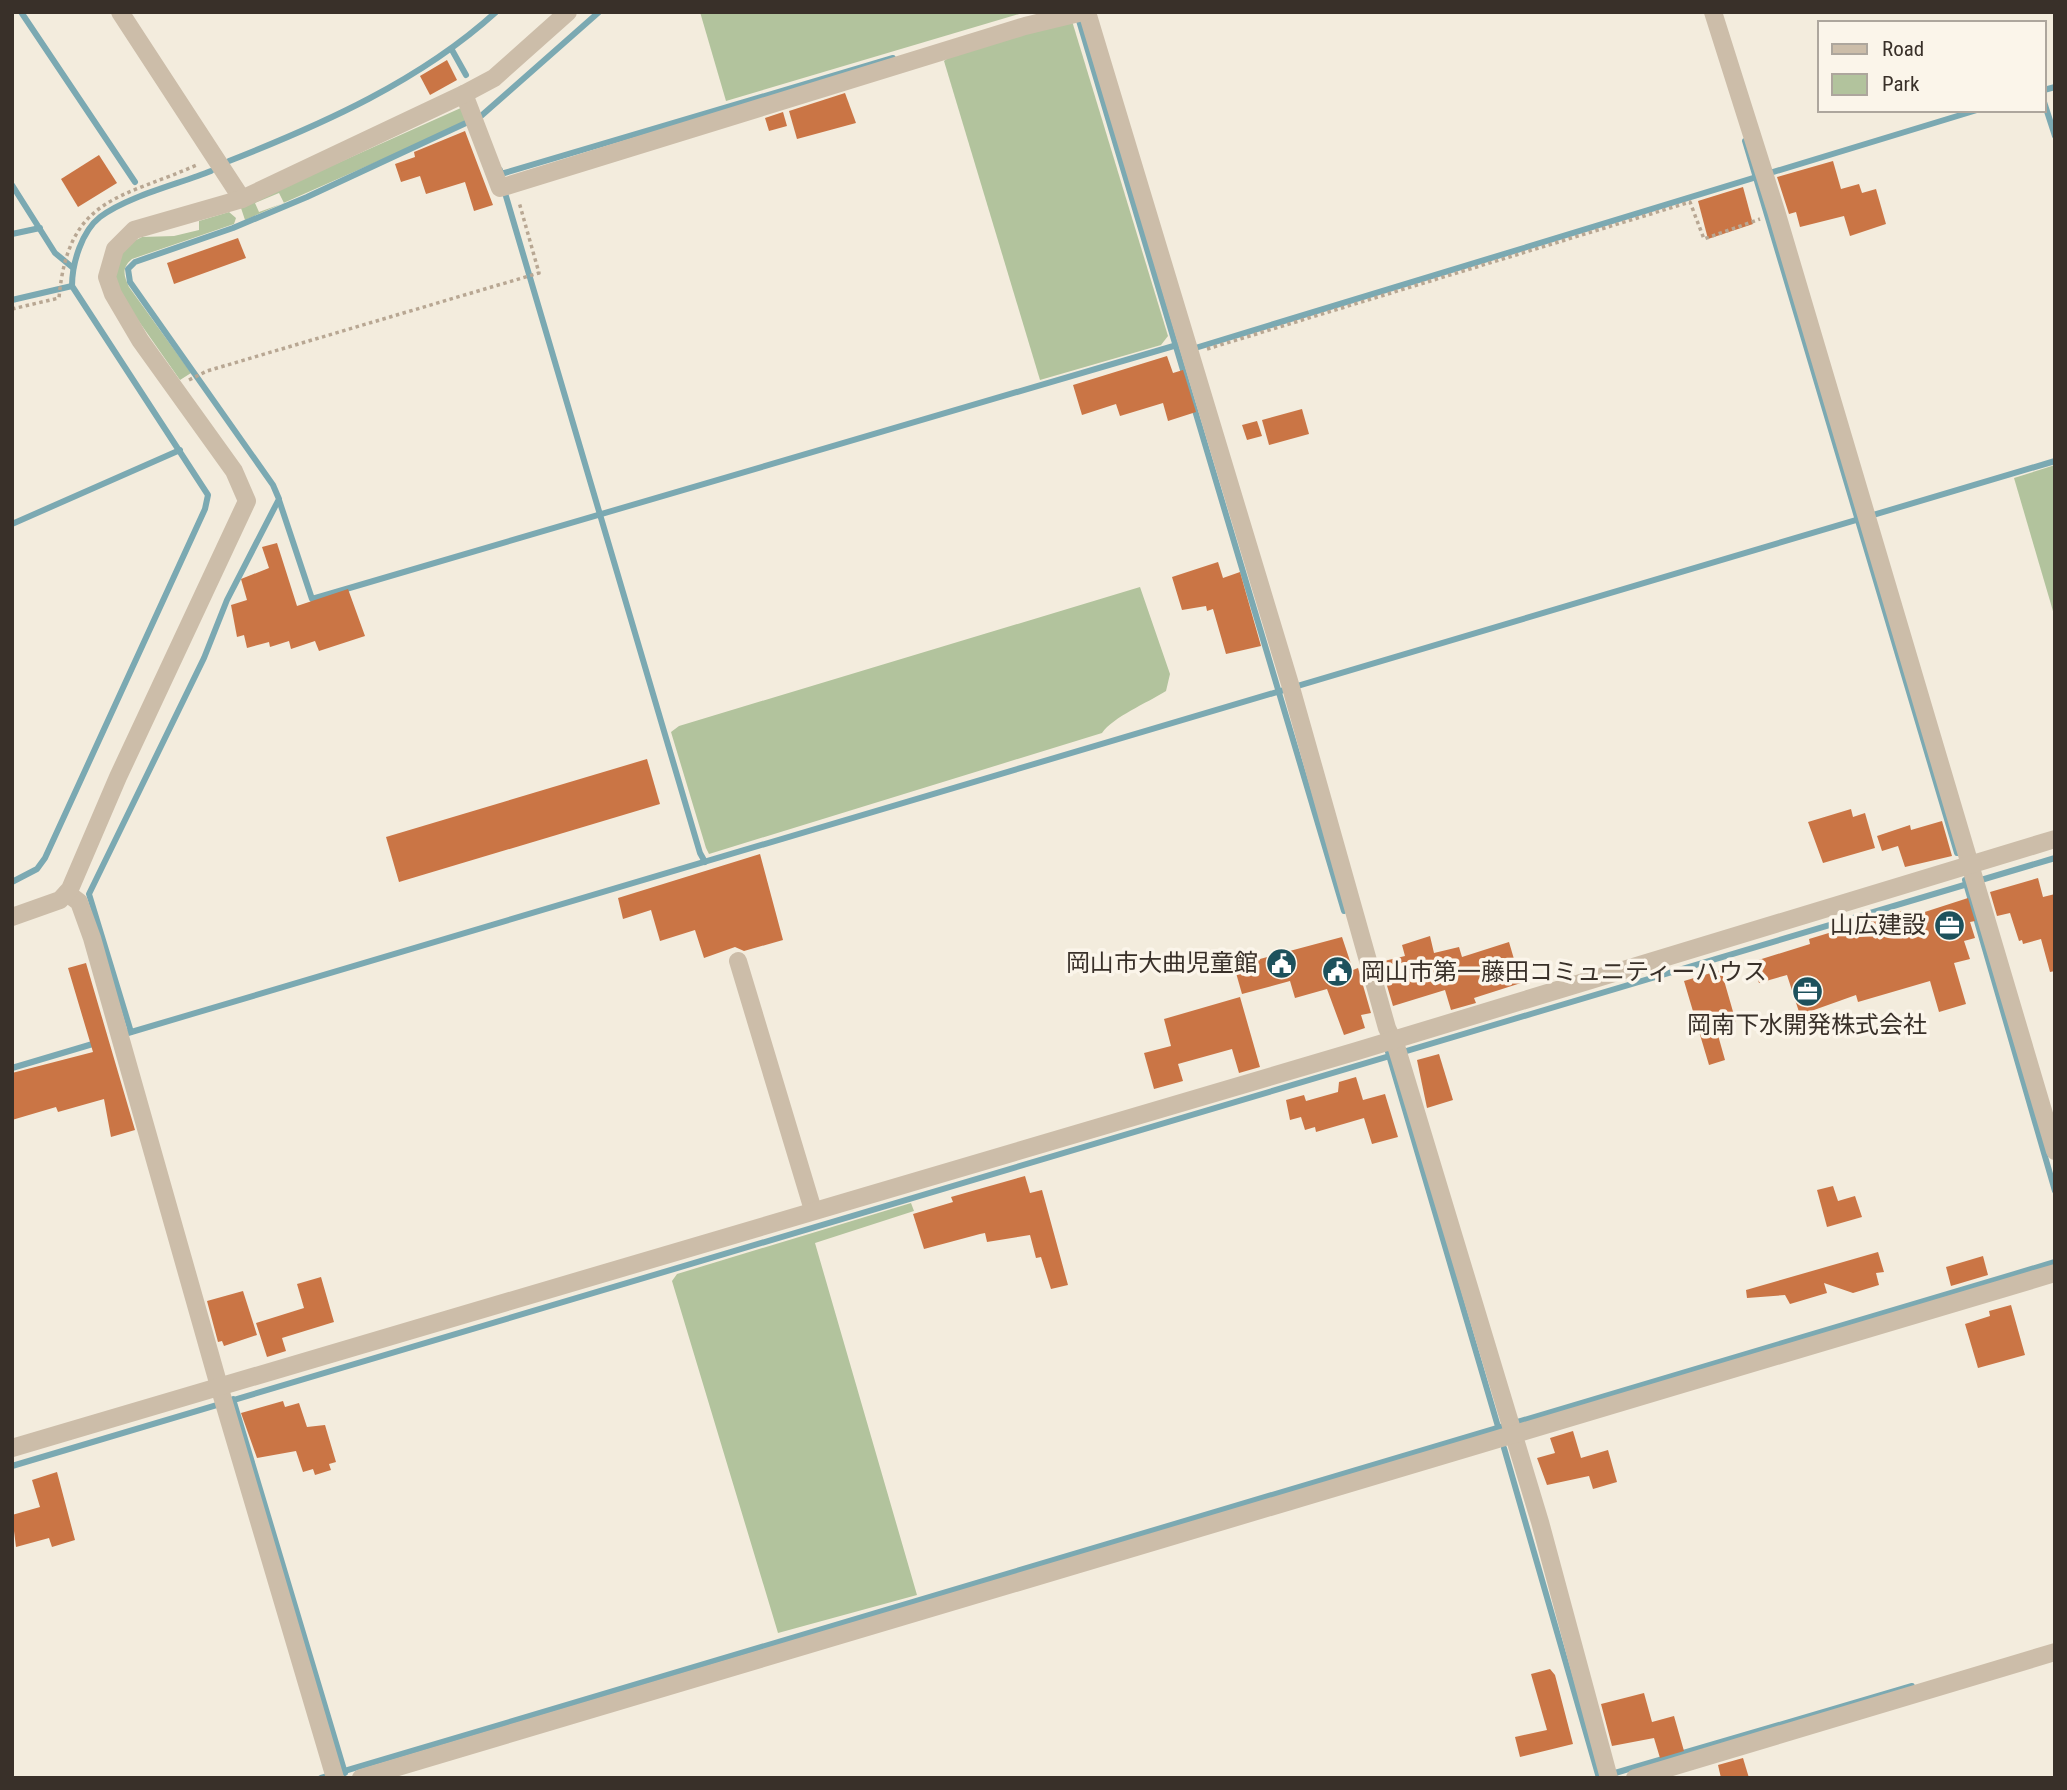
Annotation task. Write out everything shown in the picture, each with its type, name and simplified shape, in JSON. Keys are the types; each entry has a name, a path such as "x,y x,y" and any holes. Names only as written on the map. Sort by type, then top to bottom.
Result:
{"street":[{"path":"120,12 242,199"},
{"path":"12,916 60,900 67,893 247,501 234,471 140,340 113,294 107,277 109,263 120,241 134,230 242,199 464,94 494,78 568,12"},
{"path":"1713,12 1976,876 2055,1151"},
{"path":"464,94 500,188 1025,26 1081,13 1190,351 1291,688 1510,1429 1540,1521 1609,1778"},
{"path":"12,1448 223,1397 813,1210 1397,1050 1976,876 2055,839"},
{"path":"67,893 79,902 92,938 334,1774"},
{"path":"738,961 813,1210"},
{"path":"361,1778 1510,1429 2055,1273"},
{"path":"1635,1778 2055,1652"}],"path":[{"path":"12,309 59,298 65,256 92,212 133,190 159,182 214,157"},
{"path":"196,377 540,273 514,184"},
{"path":"1190,351 1690,202 1704,239 1757,222 1762,216"}],"green space":[{"path":"700,12 1026,12 726,101"},
{"path":"1072,21 1168,336 1161,345 1040,380 944,61 952,55"},
{"path":"463,107 469,121 284,203 279,193 255,203 259,212 281,204 245,220 241,208"},
{"path":"229,212 236,218 234,224 132,259 125,269 129,287 191,373 180,380 126,303 116,282 115,266 128,244 142,237 174,236 199,230 199,221"},
{"path":"2055,465 2055,618 2014,478"},
{"path":"1140,587 1170,674 1166,691 1122,716 1102,733 709,854 671,732 679,726"},
{"path":"911,1203 914,1211 815,1243 917,1595 778,1633 672,1281 677,1274"}],"building":[{"path":"447,60 457,80 430,95 420,76"},
{"path":"845,93 856,123 797,139 789,111"},
{"path":"783,112 787,126 769,131 765,118"},
{"path":"465,131 493,205 474,211 465,182 426,194 420,176 401,182 395,164 415,157 414,152"},
{"path":"99,155 117,183 78,207 61,179"},
{"path":"1833,161 1841,189 1859,184 1862,193 1876,189 1886,224 1850,236 1844,216 1800,227 1796,212 1789,214 1777,177"},
{"path":"1743,187 1753,224 1708,239 1698,201"},
{"path":"238,238 246,258 174,284 167,263"},
{"path":"1167,356 1173,373 1183,370 1196,412 1168,421 1163,403 1120,416 1116,404 1082,415 1073,385"},
{"path":"1302,409 1309,434 1269,445 1262,420"},
{"path":"1257,421 1262,436 1247,440 1242,425"},
{"path":"277,543 297,606 348,589 365,636 319,651 315,641 291,649 289,641 270,647 269,642 247,648 244,635 237,637 231,605 247,600 241,579 269,568 262,547"},
{"path":"1218,562 1223,578 1240,572 1261,646 1226,654 1213,609 1207,611 1206,606 1182,610 1172,577"},
{"path":"647,759 660,804 399,882 386,837"},
{"path":"1851,809 1853,817 1865,813 1875,848 1823,863 1808,822"},
{"path":"1942,821 1952,856 1905,867 1898,846 1882,851 1877,836 1910,825 1911,830"},
{"path":"760,854 783,940 744,951 735,947 704,958 695,930 660,941 651,910 623,919 618,898"},
{"path":"2038,878 2043,897 2055,894 2055,971 2050,972 2041,939 2023,944 2022,940 2019,941 2010,913 1997,916 1990,892"},
{"path":"1968,898 1975,921 1970,922 1975,938 1964,941 1970,959 1954,963 1966,1004 1939,1012 1930,981 1858,1002 1856,995 1800,1015 1787,975 1759,983 1752,962 1810,944 1809,939 1901,911 1903,919"},
{"path":"1430,936 1434,953 1459,947 1462,957 1509,942 1521,983 1474,998 1476,1003 1451,1010 1445,990 1393,1006 1380,962 1405,956 1402,945"},
{"path":"1342,937 1353,970 1358,968 1371,1013 1361,1015 1365,1028 1344,1035 1327,989 1295,998 1290,981 1242,994 1234,966"},
{"path":"86,963 135,1130 111,1137 104,1099 58,1112 56,1107 12,1120 12,1073 93,1052 68,968"},
{"path":"1721,970 1736,1022 1716,1028 1725,1060 1709,1065 1684,981"},
{"path":"1240,997 1260,1067 1239,1073 1232,1049 1178,1064 1183,1081 1154,1089 1144,1053 1171,1046 1164,1019"},
{"path":"1439,1054 1453,1100 1427,1108 1417,1060"},
{"path":"1356,1077 1363,1100 1385,1094 1398,1137 1372,1144 1364,1118 1316,1132 1315,1127 1305,1130 1301,1117 1290,1120 1286,1100 1304,1095 1306,1101 1338,1092 1339,1082"},
{"path":"1025,1176 1030,1193 1042,1190 1068,1285 1051,1289 1041,1257 1036,1258 1030,1235 987,1242 985,1233 924,1249 913,1214 953,1202 951,1197"},
{"path":"1833,1186 1838,1201 1855,1196 1862,1217 1827,1227 1817,1190"},
{"path":"1878,1252 1884,1272 1876,1273 1879,1285 1853,1293 1824,1283 1827,1293 1790,1304 1785,1295 1747,1298 1746,1290"},
{"path":"1983,1256 1988,1275 1951,1286 1946,1267"},
{"path":"321,1277 334,1322 282,1338 286,1351 267,1357 256,1323 304,1308 297,1284"},
{"path":"243,1291 257,1335 224,1346 222,1341 218,1342 207,1301"},
{"path":"2011,1305 2025,1355 1978,1368 1965,1324 1990,1316 1989,1311"},
{"path":"283,1401 285,1407 299,1403 307,1427 325,1425 336,1462 329,1464 331,1470 315,1475 313,1469 303,1472 296,1451 257,1458 241,1413"},
{"path":"1573,1431 1581,1458 1608,1450 1617,1482 1593,1489 1589,1476 1547,1485 1537,1458 1555,1453 1550,1438"},
{"path":"57,1472 75,1540 52,1547 49,1538 16,1547 12,1515 40,1507 32,1480"},
{"path":"1550,1669 1555,1675 1573,1744 1520,1757 1515,1737 1547,1730 1531,1674"},
{"path":"1644,1693 1652,1722 1674,1716 1684,1751 1660,1758 1654,1738 1612,1746 1601,1704"},
{"path":"1743,1758 1749,1778 1721,1778 1718,1765"}],"waterway":[{"path":"21,12 135,182"},
{"path":"229,161 335,116 403,80 467,37 496,12"},
{"path":"131,1032 89,894 204,658 227,600 279,499 273,485 130,282 128,269 135,262 233,228 307,197 481,116 599,12"},
{"path":"1077,14 1344,911"},
{"path":"452,50 466,75"},
{"path":"500,170 501,174 893,58"},
{"path":"2046,89 2055,87"},
{"path":"2046,108 2055,136"},
{"path":"1192,349 1970,112"},
{"path":"1745,141 1957,853"},
{"path":"12,882 37,869 45,858 205,509 208,495 72,286 76,258 88,230 100,217 139,197 211,171"},
{"path":"12,185 55,253 72,267"},
{"path":"505,193 700,853 705,862"},
{"path":"12,234 40,228"},
{"path":"12,300 72,286"},
{"path":"279,500 312,599 1177,345"},
{"path":"12,524 180,450"},
{"path":"128,1033 2055,461"},
{"path":"12,1466 2055,858"},
{"path":"1965,880 2055,1191"},
{"path":"12,1068 96,1043"},
{"path":"1388,1052 1499,1430"},
{"path":"321,1778 2055,1262"},
{"path":"233,1399 345,1773"},
{"path":"1504,1448 1599,1778"},
{"path":"1615,1773 1912,1686"}],"place":[{"name":"山広建設","path":"1949,925"},
{"name":"岡山市大曲児童館","path":"1281,963"},
{"name":"岡山市第一藤田コミュニティーハウス","path":"1338,972"},
{"name":"岡南下水開発株式会社","path":"1807,991"}]}
